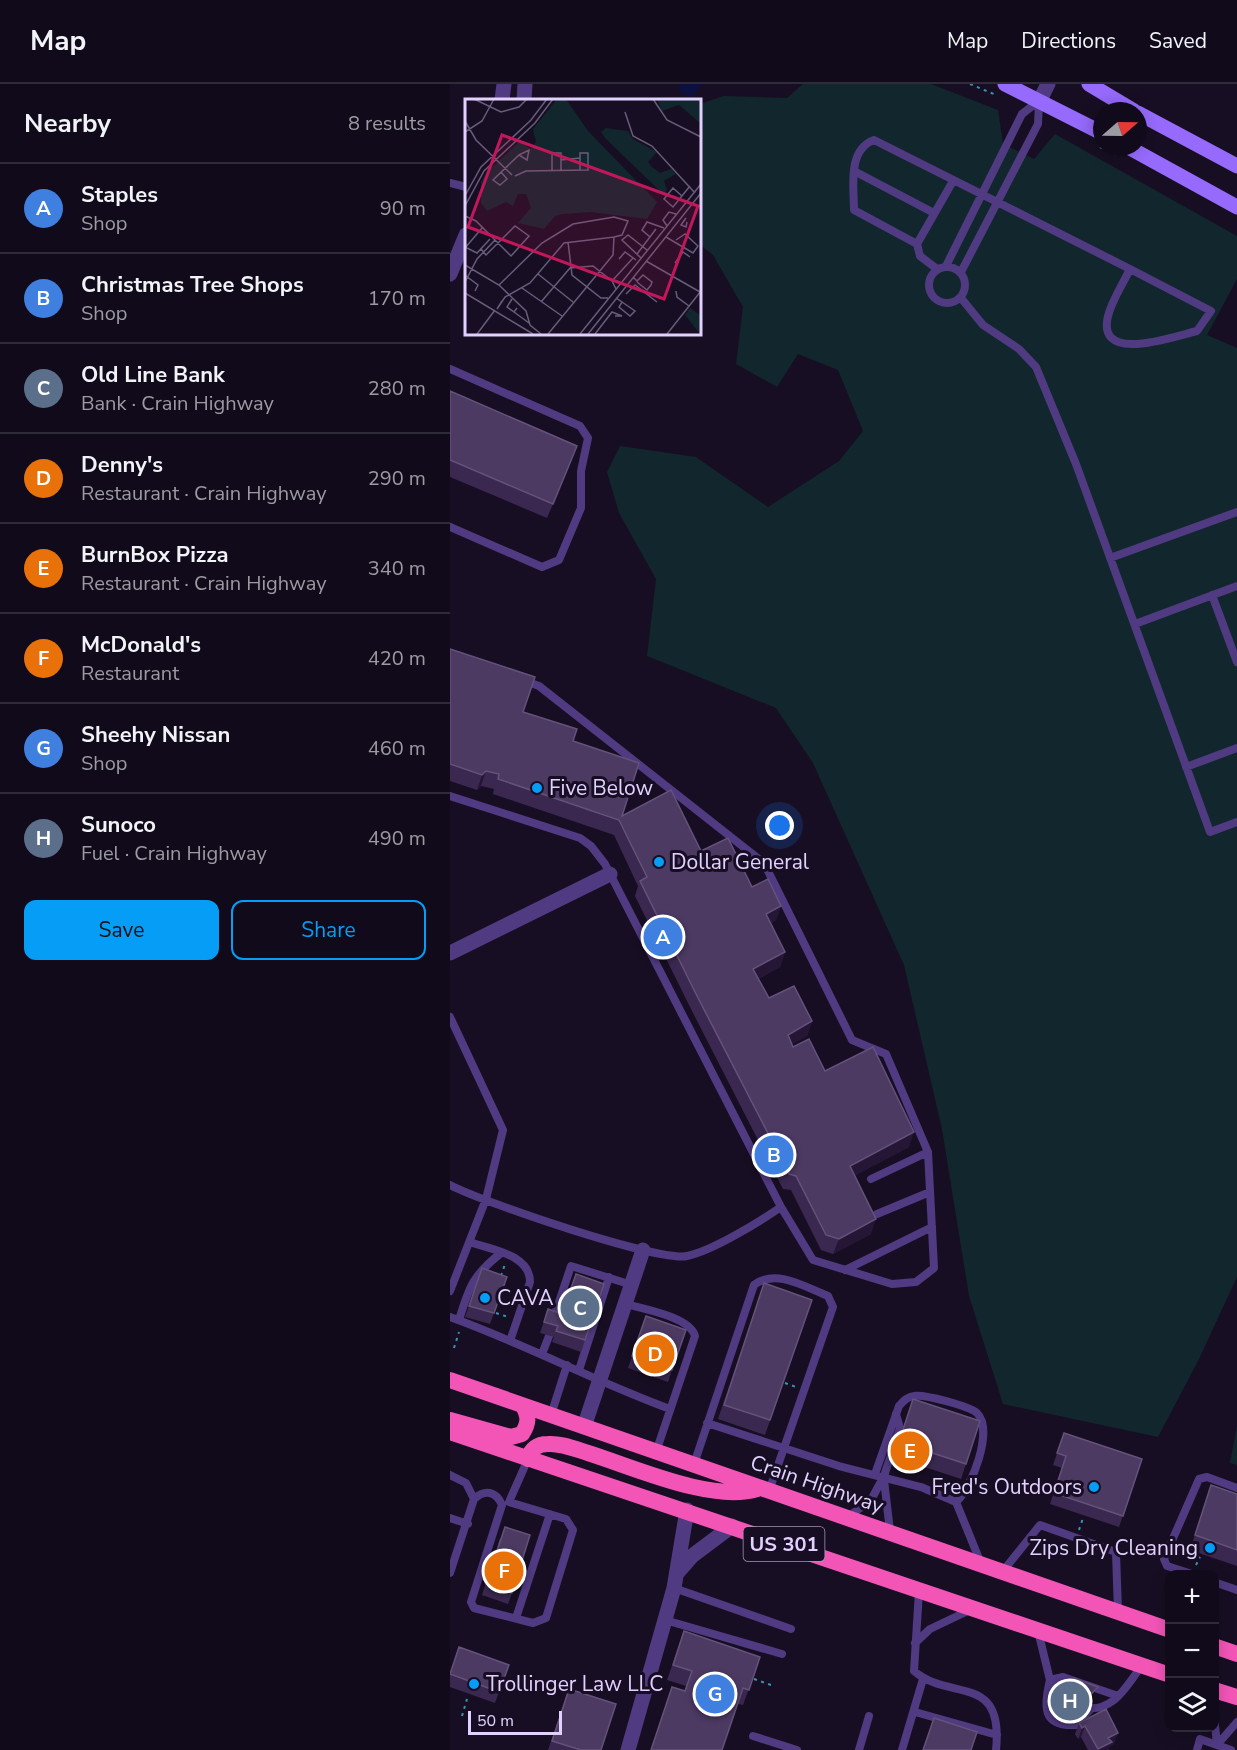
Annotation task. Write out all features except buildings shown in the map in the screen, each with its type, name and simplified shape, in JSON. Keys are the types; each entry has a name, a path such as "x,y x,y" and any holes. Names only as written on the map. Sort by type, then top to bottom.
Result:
{"highway":[{"name":"Crain Highway","path":"452,1378 523,1406 1165,1628"},
{"path":"450,1420 511,1437 522,1434 526,1429 529,1416 523,1406"},
{"name":"US 301","path":"450,1432 687,1510 1165,1673"},
{"path":"528,1459 531,1451 538,1446 560,1445 684,1484 745,1493 765,1490"},
{"path":"1219,1647 1237,1654"},
{"path":"1219,1691 1237,1698"}],"main road":[{"path":"1089,84 1119,102"},
{"path":"1002,90 1040,100 1093,128"},
{"path":"1147,118 1237,166"},
{"path":"1144,156 1237,207"}],"street":[{"path":"502,99 504,84"},
{"path":"524,99 525,84"},
{"path":"1040,100 1048,84"},
{"path":"450,274 465,237"},
{"path":"450,953 610,874"},
{"path":"584,1427 643,1250"},
{"path":"628,1750 675,1581 687,1510"},
{"path":"675,1581 692,1556 732,1526"}],"lane":[{"path":"961,272 966,282 961,298 950,304 933,297 930,279 941,268 982,194 1022,114 1040,100"},
{"path":"961,272 1038,124 1040,100"},
{"path":"917,244 854,210 854,171 857,156 866,143 874,140 999,202 1130,269 1211,311 1197,331 1132,345 1118,343 1109,335 1106,324 1108,314 1130,269"},
{"path":"854,171 934,213"},
{"path":"953,181 917,244 920,256 941,268 961,272"},
{"path":"450,183 465,187"},
{"path":"961,298 983,325 1019,349 1036,367 1053,404 1210,832 1237,822"},
{"path":"450,369 580,426 588,438 581,471 581,508 559,560 542,567 450,527"},
{"path":"1110,558 1237,512"},
{"path":"1135,624 1237,586"},
{"path":"1212,595 1237,662"},
{"path":"450,796 580,838 591,846 610,874 781,1207 813,1260 892,1284 916,1282 934,1268 928,1152 886,1054 852,1040 764,863 538,686 516,678"},
{"path":"1186,767 1237,748"},
{"path":"450,1017 503,1130 486,1199 450,1291"},
{"path":"871,1179 928,1152"},
{"path":"450,1185 643,1250 685,1257 761,1221 781,1207"},
{"path":"877,1214 930,1192"},
{"path":"845,1270 932,1227"},
{"path":"470,1242 522,1261 530,1274 530,1282 510,1341"},
{"path":"459,1320 471,1282 480,1269 504,1255"},
{"path":"552,1323 571,1266 632,1285"},
{"path":"579,1370 609,1277"},
{"path":"694,1465 754,1285 764,1278 777,1277 828,1296 833,1307 784,1448 765,1490"},
{"path":"626,1304 682,1320 694,1329 695,1336 656,1452"},
{"path":"450,1317 670,1409"},
{"path":"542,1354 549,1336"},
{"path":"551,1415 567,1365"},
{"path":"875,1474 902,1402 918,1396 970,1408 978,1414 984,1435 970,1486 956,1502"},
{"path":"847,1518 871,1500 884,1476 900,1428 896,1414"},
{"path":"707,1423 839,1466 884,1476 956,1502 981,1565"},
{"path":"450,1573 468,1524 474,1499 480,1493 491,1492 506,1503 566,1519 573,1530 546,1618 533,1623 474,1608 471,1602 506,1503 528,1459"},
{"path":"450,1475 466,1483 474,1499"},
{"path":"884,1476 884,1496 890,1533"},
{"path":"1178,1570 1167,1566 1164,1559 1199,1479 1207,1477 1237,1488"},
{"path":"516,1618 550,1514"},
{"path":"450,1518 468,1524"},
{"path":"1002,1572 1040,1525 1116,1552 1118,1612"},
{"path":"675,1581 791,1629"},
{"path":"1219,1585 1237,1590"},
{"path":"919,1590 914,1671 923,1679 976,1693 985,1700 989,1705 997,1735 996,1750"},
{"path":"915,1643 930,1629 974,1609"},
{"path":"665,1620 782,1654"},
{"path":"1038,1630 1050,1680 1059,1696"},
{"path":"1081,1707 1099,1710 1110,1705 1142,1665"},
{"path":"1050,1680 1063,1677 1119,1696"},
{"path":"902,1750 923,1679"},
{"path":"1050,1680 1046,1714 1053,1720 1076,1725 1091,1709"},
{"path":"915,1712 997,1735"},
{"path":"859,1750 869,1716"},
{"path":"1217,1744 1237,1722"},
{"path":"1216,1732 1217,1744"},
{"path":"753,1736 796,1750"},
{"path":"1197,1750 1200,1739 1231,1750"}],"path":[{"path":"970,84 1002,90"},
{"path":"499,1280 504,1255"},
{"path":"454,1348 459,1332"},
{"path":"754,1679 771,1685"},
{"path":"462,1716 467,1699"}],"shaded area":[{"path":"678,84 702,84 692,97 682,93"},
{"path":"803,84 931,84 998,110 1003,144 1034,159 1055,134 1237,236 1237,279 1207,335 1237,348 1237,1277 1198,1361 1158,1437 1003,1404 969,1296 942,1129 904,965 813,763 776,708 647,656 656,579 619,513 607,472 620,446 696,457 768,507 839,461 863,431 838,370 798,354 777,387 736,364 743,307 713,255 700,245 700,104 724,96 787,98"},
{"path":"1237,1426 1237,1465 1230,1463"}],"place":[{"name":"Five Below","path":"537,788"},
{"name":"Dollar General","path":"659,862"},
{"name":"Staples","path":"663,937"},
{"name":"Christmas Tree Shops","path":"774,1155"},
{"name":"CAVA","path":"485,1298"},
{"name":"Old Line Bank","path":"580,1308"},
{"name":"Denny's","path":"655,1354"},
{"name":"BurnBox Pizza","path":"910,1451"},
{"name":"Fred's Outdoors","path":"1094,1487"},
{"name":"Zips Dry Cleaning","path":"1210,1548"},
{"name":"McDonald's","path":"504,1571"},
{"name":"Trollinger Law LLC","path":"474,1684"},
{"name":"Sheehy Nissan","path":"715,1694"},
{"name":"Sunoco","path":"1070,1701"}]}
